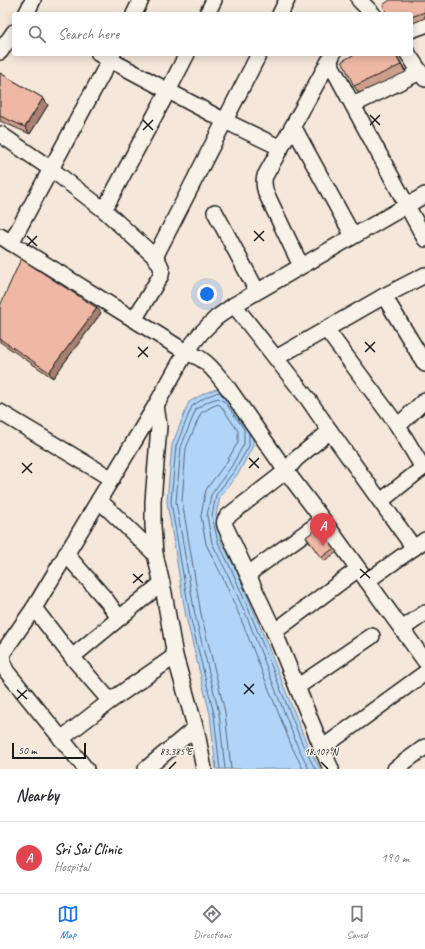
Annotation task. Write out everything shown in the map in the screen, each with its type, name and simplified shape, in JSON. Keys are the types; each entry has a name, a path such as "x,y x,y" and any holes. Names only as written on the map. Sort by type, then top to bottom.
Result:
{"street":[{"path":"27,12 33,0"},
{"path":"135,12 141,0"},
{"path":"208,12 214,0"},
{"path":"281,12 287,0"},
{"path":"359,0 371,12"},
{"path":"413,29 425,25"},
{"path":"0,52 12,35"},
{"path":"281,148 168,91 107,56 51,169 6,240 201,360 220,377 286,471 425,661"},
{"path":"104,210 186,56"},
{"path":"155,257 258,56"},
{"path":"353,105 423,76 409,56"},
{"path":"331,58 353,105 425,239"},
{"path":"301,266 263,184 265,176 331,58"},
{"path":"293,126 353,236"},
{"path":"0,134 51,169 104,210 155,257 160,264 162,275 134,320"},
{"path":"86,769 7,672 2,658 4,651 34,608 156,405 186,352 201,333 216,318 234,305 425,195"},
{"path":"215,212 257,291"},
{"path":"276,358 384,296 425,275"},
{"path":"384,296 425,364"},
{"path":"234,305 308,399 381,501 420,544 367,581"},
{"path":"326,329 398,426 424,467 381,501"},
{"path":"398,426 425,400"},
{"path":"156,405 159,426 153,501 154,554 162,583 175,656 195,728 204,769"},
{"path":"0,412 112,479"},
{"path":"330,431 296,459 286,471 225,518 224,522 274,632 332,769"},
{"path":"99,500 154,554"},
{"path":"248,574 323,520"},
{"path":"66,554 107,601 119,618"},
{"path":"274,632 358,569"},
{"path":"72,657 162,583"},
{"path":"34,608 72,657 110,701"},
{"path":"402,629 425,613"},
{"path":"297,687 372,636"},
{"path":"61,738 110,701 175,656"},
{"path":"322,748 425,673"},
{"path":"146,769 195,728"},
{"path":"396,769 425,748"}],"water":[{"path":"219,388 253,426 253,446 239,472 220,497 216,515 221,541 237,572 306,742 320,769 216,769 210,714 186,617 167,502 172,445 189,402 205,393"}],"building":[{"path":"390,0 425,0 425,12 413,16 413,12 386,12 383,5"},
{"path":"351,56 396,56 401,65 354,86 342,61"},
{"path":"0,73 43,98 25,127 0,116"},
{"path":"21,259 97,308 49,372 0,339 0,306"},
{"path":"319,527 334,548 321,558 306,537"}],"place":[{"name":"Sri Sai Clinic","path":"323,546"}]}
